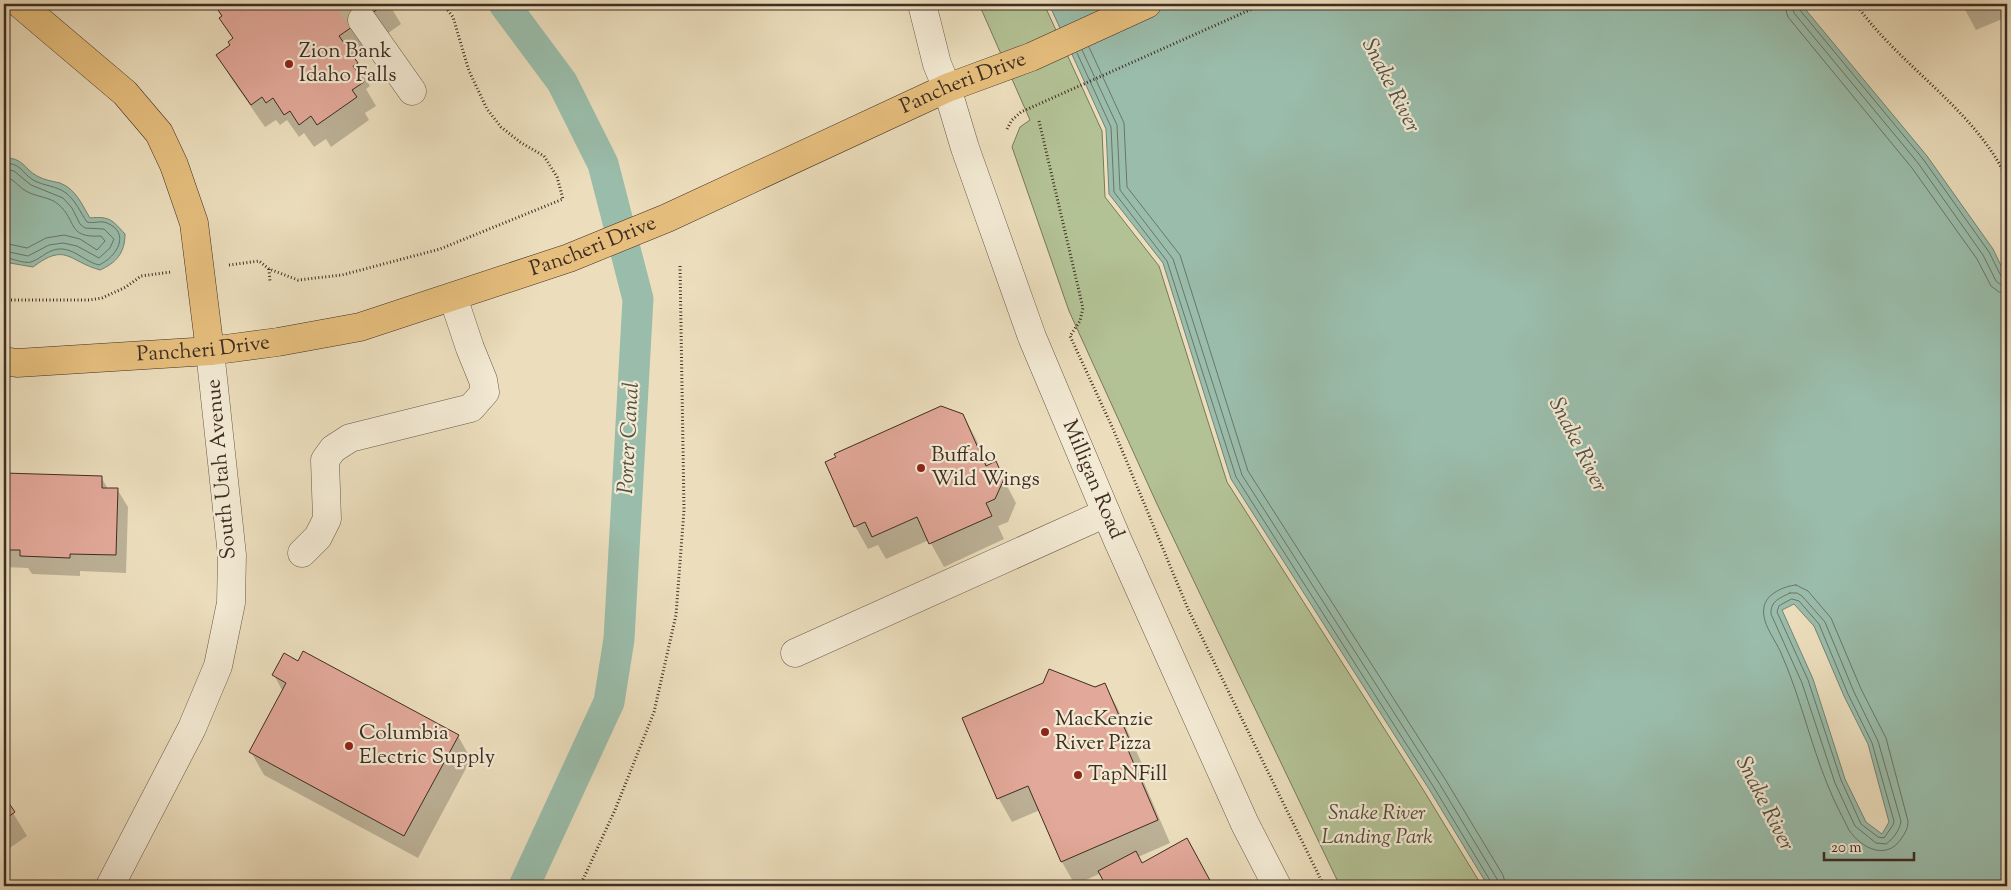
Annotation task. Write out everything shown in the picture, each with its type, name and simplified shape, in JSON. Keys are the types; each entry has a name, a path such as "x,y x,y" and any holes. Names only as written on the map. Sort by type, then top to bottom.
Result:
{"main road":[{"name":"South Utah Avenue","path":"20,4 125,92 159,133 174,165 194,223 210,351"},
{"name":"Pancheri Drive","path":"4,361 17,362 210,351 360,327 569,258 667,218 947,88 1031,57 1147,4"}],"street":[{"name":"Milligan Road","path":"922,4 937,64 947,88 965,148 1032,338 1106,513 1245,824 1277,886"},
{"path":"362,20 412,91"},
{"path":"302,553 318,537 327,519 325,460 333,448 350,438 471,408 485,392 483,380 453,297"},
{"name":"South Utah Avenue","path":"110,886 192,728 218,666 231,603 232,555 210,351"},
{"path":"795,653 1106,513"}],"path":[{"path":"249,262 259,261 269,269 298,280 342,275 440,249 563,199 557,177 544,156 520,142 501,127 487,109 469,71 452,17 443,4"},
{"path":"1007,129 1012,120 1021,112 1264,4"},
{"path":"1856,4 1880,33 1981,136 2007,179"},
{"path":"1039,121 1084,308 1080,321 1070,336 1114,431 1188,609 1324,886"},
{"path":"580,886 615,810 654,712 676,615 684,510 680,264"},
{"path":"269,269 270,282"},
{"path":"4,300 49,302 102,298 126,287 140,276 153,274"}],"green space":[{"name":"Snake River Landing Park","path":"979,4 1044,4 1102,131 1105,197 1159,266 1227,482 1424,791 1482,886 1340,886 1157,504 1069,311 1012,147 1020,127 1030,120"}],"water":[{"name":"Snake River","path":"1049,4 1801,4 1927,156 1993,249 2007,278 2007,886 1488,886 1429,789 1231,479 1163,263 1109,194 1106,129","holes":["1794,604 1814,626 1844,696 1868,744 1889,822 1882,834 1866,822 1845,779 1813,679 1782,610"]},
{"path":"4,158 15,159 37,176 66,186 78,198 90,218 106,218 117,225 125,234 125,241 115,261 100,270 67,256 60,255 44,260 33,267 4,262"}],"building":[{"name":"Zion Bank Idaho Falls","path":"214,4 385,4 339,36 358,63 353,66 364,82 352,90 357,97 317,125 311,116 299,125 290,111 284,115 273,98 266,103 262,97 251,105 216,55 230,45 228,42 233,38 219,18 222,16"},
{"path":"941,406 963,414 986,466 996,461 1004,479 995,499 986,503 992,516 929,544 917,517 872,537 865,522 854,527 825,462 836,457 834,454"},
{"path":"4,473 102,476 102,488 118,488 116,555 70,554 70,558 20,556 20,550 4,550"},
{"path":"303,651 459,735 404,836 249,752 286,683 272,675 284,653 298,661"},
{"path":"1049,669 1095,687 1105,683 1130,741 1125,743 1158,820 1061,862 1028,786 997,799 962,718 1043,683"},
{"path":"4,796 15,812 4,820"},
{"path":"1187,838 1213,886 1101,886 1105,884 1098,871 1136,851 1142,863"}],"waterway":[{"name":"Porter Canal","path":"504,4 562,82 603,164 638,299 619,639 609,702 524,886"}],"tunnel":[{"path":"350,4 362,20"}],"place":[{"name":"Zion Bank Idaho Falls","path":"289,64"},
{"name":"Buffalo Wild Wings","path":"921,468"},
{"name":"MacKenzie River Pizza","path":"1045,732"},
{"name":"Columbia Electric Supply","path":"349,746"},
{"name":"TapNFill","path":"1078,775"}]}
